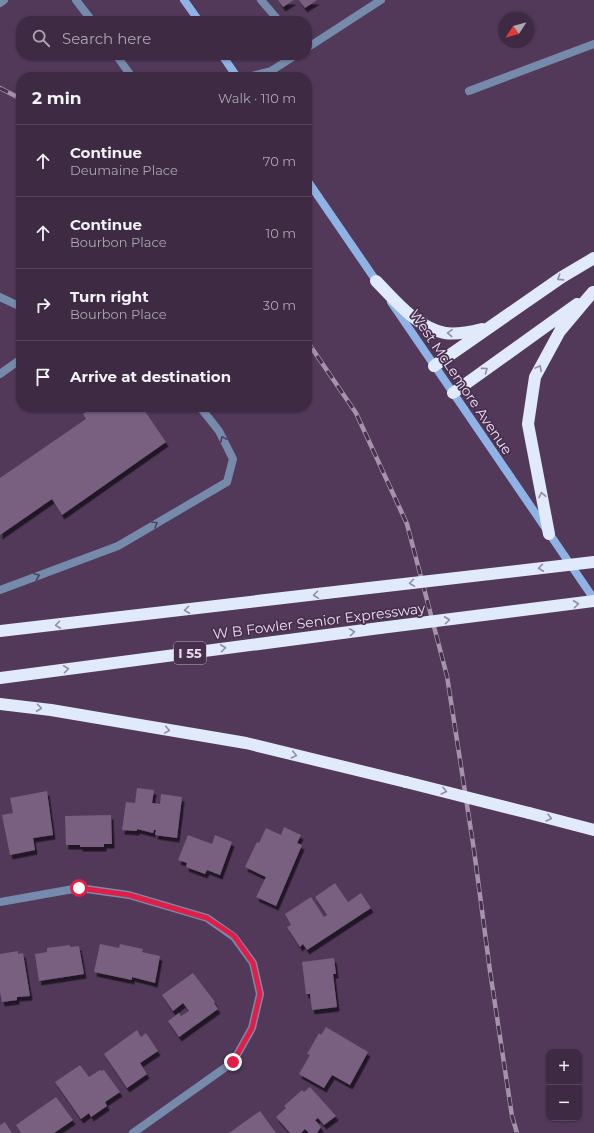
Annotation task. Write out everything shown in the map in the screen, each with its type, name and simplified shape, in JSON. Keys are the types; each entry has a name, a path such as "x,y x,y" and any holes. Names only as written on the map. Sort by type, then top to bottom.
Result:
{"highway":[{"path":"434,366 562,277 594,258"},
{"path":"376,281 400,306 418,320 444,333 465,333 489,328"},
{"path":"453,393 594,292"},
{"path":"549,534 528,424 535,377 560,331 594,292"},
{"name":"W B Fowler Senior Expressway","path":"0,632 594,562"},
{"name":"W B Fowler Senior Expressway","path":"0,678 594,600"},
{"path":"0,704 51,710 246,743 594,830"},
{"path":"569,823 594,821"}],"main road":[{"path":"184,0 195,16"},
{"path":"225,60 234,72"},
{"name":"West McLemore Avenue","path":"312,187 594,600"}],"street":[{"path":"0,3 4,0"},
{"path":"76,0 88,16"},
{"path":"261,0 275,16"},
{"path":"312,45 381,0"},
{"path":"469,91 594,44"},
{"path":"120,60 128,72"},
{"path":"267,72 288,60"},
{"path":"0,297 16,305"},
{"path":"0,374 16,363"},
{"path":"0,590 118,546 227,482 233,459 219,431 204,412"},
{"path":"0,902 79,888 129,895 207,918 234,936 253,963 260,994 252,1028 233,1062 133,1133"}],"building":[{"path":"278,0 294,0 283,7"},
{"path":"299,0 317,0 305,8"},
{"path":"86,412 145,412 166,442 62,515 52,499 0,535 0,478 86,419 83,414"},
{"path":"137,788 154,790 152,803 160,804 161,794 182,797 177,838 155,835 156,830 154,830 153,833 137,829 137,831 122,830 126,802 135,803"},
{"path":"47,791 53,835 33,838 35,850 10,855 2,815 13,813 10,798"},
{"path":"111,815 112,844 104,844 104,847 80,847 80,845 66,845 65,816"},
{"path":"284,827 301,835 297,843 302,845 276,906 256,897 266,877 245,867 257,842 259,843 266,828 281,835"},
{"path":"188,835 212,844 215,835 232,842 220,875 207,870 205,874 186,867 187,863 178,860"},
{"path":"335,883 348,902 361,893 371,908 307,950 303,944 300,947 287,927 291,925 285,914 311,897 324,917 327,915 315,897"},
{"path":"100,944 119,948 120,944 143,949 142,952 160,956 155,983 132,977 132,980 94,972"},
{"path":"70,945 70,947 79,946 84,974 39,981 35,954 47,952 47,948"},
{"path":"18,951 18,954 23,953 30,996 17,997 17,1000 2,1002 0,992 0,954"},
{"path":"334,958 336,974 333,974 337,1007 312,1010 310,994 306,994 302,962"},
{"path":"193,973 215,1002 214,1003 218,1009 179,1037 168,1021 179,1013 181,1016 189,1011 183,1003 173,1011 162,995"},
{"path":"326,1027 368,1052 350,1085 332,1075 324,1088 299,1074 310,1055 307,1054 319,1033 321,1035"},
{"path":"137,1030 141,1037 146,1033 158,1051 140,1063 147,1074 127,1088 104,1054"},
{"path":"80,1065 89,1077 100,1070 104,1070 120,1092 105,1102 107,1106 91,1117 89,1113 81,1119 55,1082"},
{"path":"310,1087 336,1116 324,1125 318,1118 315,1120 321,1127 317,1133 309,1133 305,1129 301,1133 290,1133 276,1117 286,1108 284,1106 302,1090 304,1092"},
{"path":"56,1097 73,1120 54,1133 21,1133 16,1125"},
{"path":"260,1111 276,1133 229,1133"},
{"path":"5,1122 12,1133 0,1133 0,1125"}],"railway":[{"path":"0,88 16,96"},
{"path":"312,348 356,413 407,524 447,676 474,850 490,971 512,1116 517,1133"}],"route":[{"path":"79,888 129,895 207,918 234,936 253,963 260,994 252,1028 233,1062"}]}
